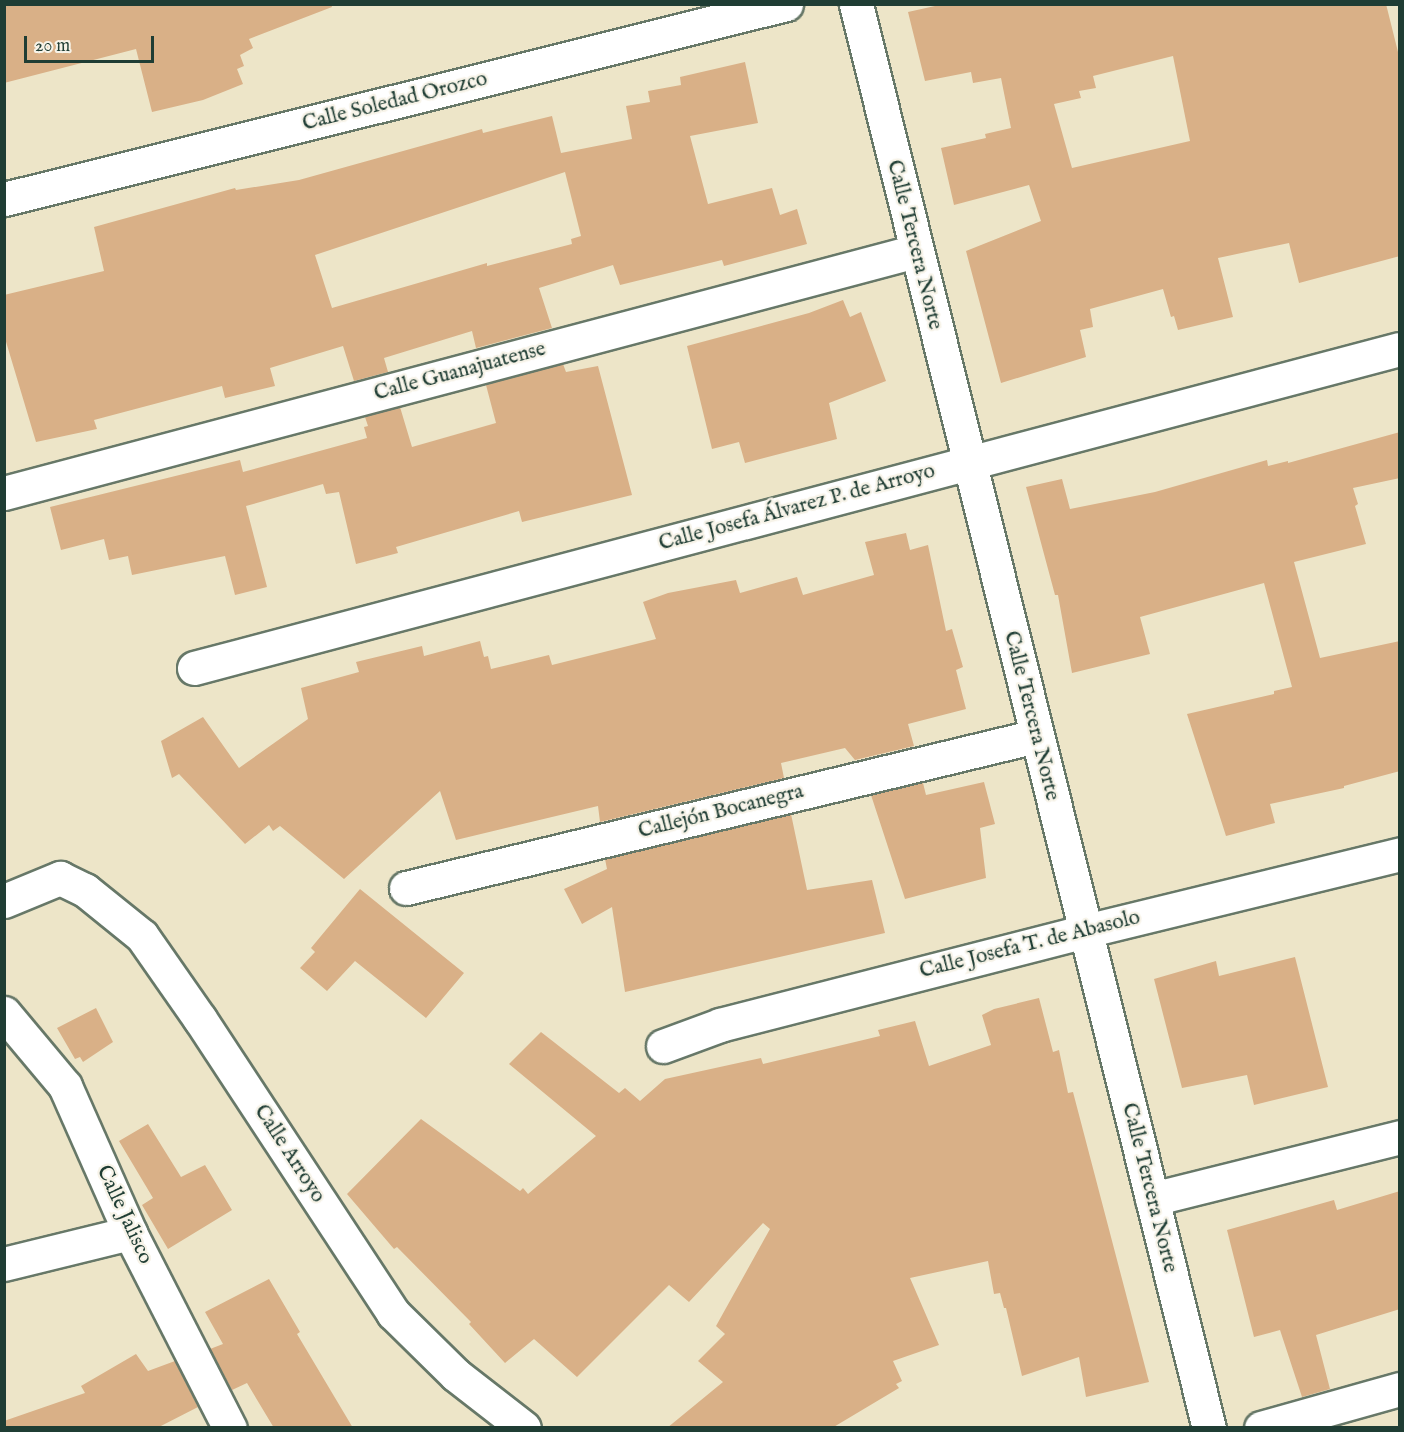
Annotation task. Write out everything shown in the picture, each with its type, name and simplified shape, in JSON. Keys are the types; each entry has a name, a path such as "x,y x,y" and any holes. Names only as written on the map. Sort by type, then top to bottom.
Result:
{"street":[{"name":"Calle Soledad Orozco","path":"4,200 786,4"},
{"name":"Calle Tercera Norte","path":"856,4 1209,1428"},
{"name":"Calle Guanajuatense","path":"4,493 916,251"},
{"name":"Calle Josefa Álvarez P. de Arroyo","path":"194,668 1400,349"},
{"name":"Callejón Bocanegra","path":"406,888 1036,736"},
{"name":"Calle Josefa T. de Abasolo","path":"663,1046 720,1025 1085,931 1400,854"},
{"name":"Calle Arroyo","path":"4,901 60,878 85,890 142,936 200,1019 393,1313 456,1375 524,1428"},
{"name":"Calle Jalisco","path":"4,1013 65,1086 130,1233 230,1428"},
{"path":"1152,1199 1400,1137"},
{"path":"4,1264 130,1233"},
{"path":"1261,1428 1400,1389"}],"building":[{"path":"4,4 331,4 332,7 249,39 253,48 240,55 244,66 237,69 243,84 203,100 152,112 136,49 4,83"},
{"path":"944,4 1386,4 1400,60 1400,256 1299,283 1289,243 1218,258 1233,317 1178,330 1174,316 1171,317 1163,289 1090,309 1093,327 1080,330 1086,357 1001,383 966,251 1041,221 1029,185 954,205 941,148 986,138 985,134 1011,128 1001,78 973,83 971,72 925,81 908,12","holes":["1173,56 1190,141 1072,168 1054,104 1081,98 1079,91 1096,88 1093,76"]},
{"path":"745,62 758,123 690,136 708,204 772,188 780,215 797,209 807,244 724,266 722,260 620,285 613,265 539,288 552,328 476,348 472,331 384,358 388,372 354,381 343,346 270,368 275,386 225,398 222,386 94,420 97,429 36,442 4,335 4,295 104,271 94,227 235,188 236,190 299,180 482,129 483,133 552,116 561,153 632,139 626,106 650,102 648,91 681,85 680,77","holes":["565,172 581,236 571,239 572,244 487,266 487,263 332,308 315,255"]},
{"path":"843,300 850,317 861,312 886,381 829,403 837,439 745,463 739,442 712,449 687,346 809,313"},
{"path":"563,364 566,372 598,366 632,495 522,522 519,511 396,547 398,553 356,564 339,492 326,494 323,484 246,506 267,587 235,595 225,556 132,575 128,556 109,560 104,539 61,550 50,507 240,460 243,472 367,438 364,427 368,426 365,417 400,407 412,447 496,423 486,385"},
{"path":"1400,432 1400,478 1353,488 1358,504 1355,506 1366,544 1294,562 1320,658 1400,641 1400,771 1344,786 1344,788 1270,804 1275,823 1226,836 1187,714 1274,694 1274,691 1292,687 1264,583 1140,617 1150,654 1072,673 1058,595 1055,595 1026,487 1062,479 1070,509 1155,492 1267,460 1268,466 1288,461 1288,463"},
{"path":"906,533 910,550 928,545 946,631 952,629 963,667 956,670 966,709 908,724 914,746 855,760 845,748 781,763 784,778 600,822 598,806 456,840 440,791 344,879 280,826 273,831 269,825 245,844 179,774 172,778 161,741 203,717 239,768 308,719 301,688 359,672 356,662 422,646 424,656 480,641 484,657 488,656 491,669 549,655 552,665 656,639 643,602 668,593 736,580 740,593 797,577 803,595 874,575 865,542"},
{"path":"984,782 995,824 980,828 986,878 905,899 871,795 923,783 926,795"},
{"path":"791,814 807,890 872,880 885,933 625,992 612,907 582,924 564,889 607,869 605,859"},
{"path":"360,889 464,973 426,1018 355,961 327,991 300,968 315,952 311,948"},
{"path":"1295,957 1328,1087 1254,1105 1247,1075 1182,1088 1154,979 1216,961 1219,976"},
{"path":"1039,998 1053,1052 1059,1050 1068,1093 1073,1092 1149,1382 1086,1397 1079,1357 1022,1376 1006,1308 1004,1308 1000,1293 994,1294 988,1261 910,1278 939,1345 893,1361 902,1381 896,1384 899,1388 832,1428 667,1428 723,1382 698,1361 725,1334 716,1326 770,1229 763,1223 689,1302 669,1285 577,1377 534,1339 505,1363 469,1324 471,1322 397,1247 394,1249 347,1194 421,1119 520,1191 523,1188 528,1194 596,1136 509,1064 541,1032 619,1093 625,1088 640,1101 665,1079 761,1058 763,1064 880,1036 878,1030 915,1021 929,1066 991,1045 982,1015 994,1009"},
{"path":"96,1008 113,1042 83,1062 80,1057 75,1059 57,1028"},
{"path":"148,1124 181,1177 205,1165 232,1210 168,1249 142,1205 153,1198 119,1141"},
{"path":"1400,1191 1400,1309 1316,1335 1330,1389 1302,1397 1280,1330 1254,1337 1227,1230 1334,1200 1337,1210"},
{"path":"269,1279 300,1332 297,1334 353,1428 274,1428 247,1383 232,1390 210,1349 223,1344 205,1312"},
{"path":"136,1354 148,1371 175,1361 198,1407 157,1428 4,1428 4,1421 85,1393 81,1386"}]}
